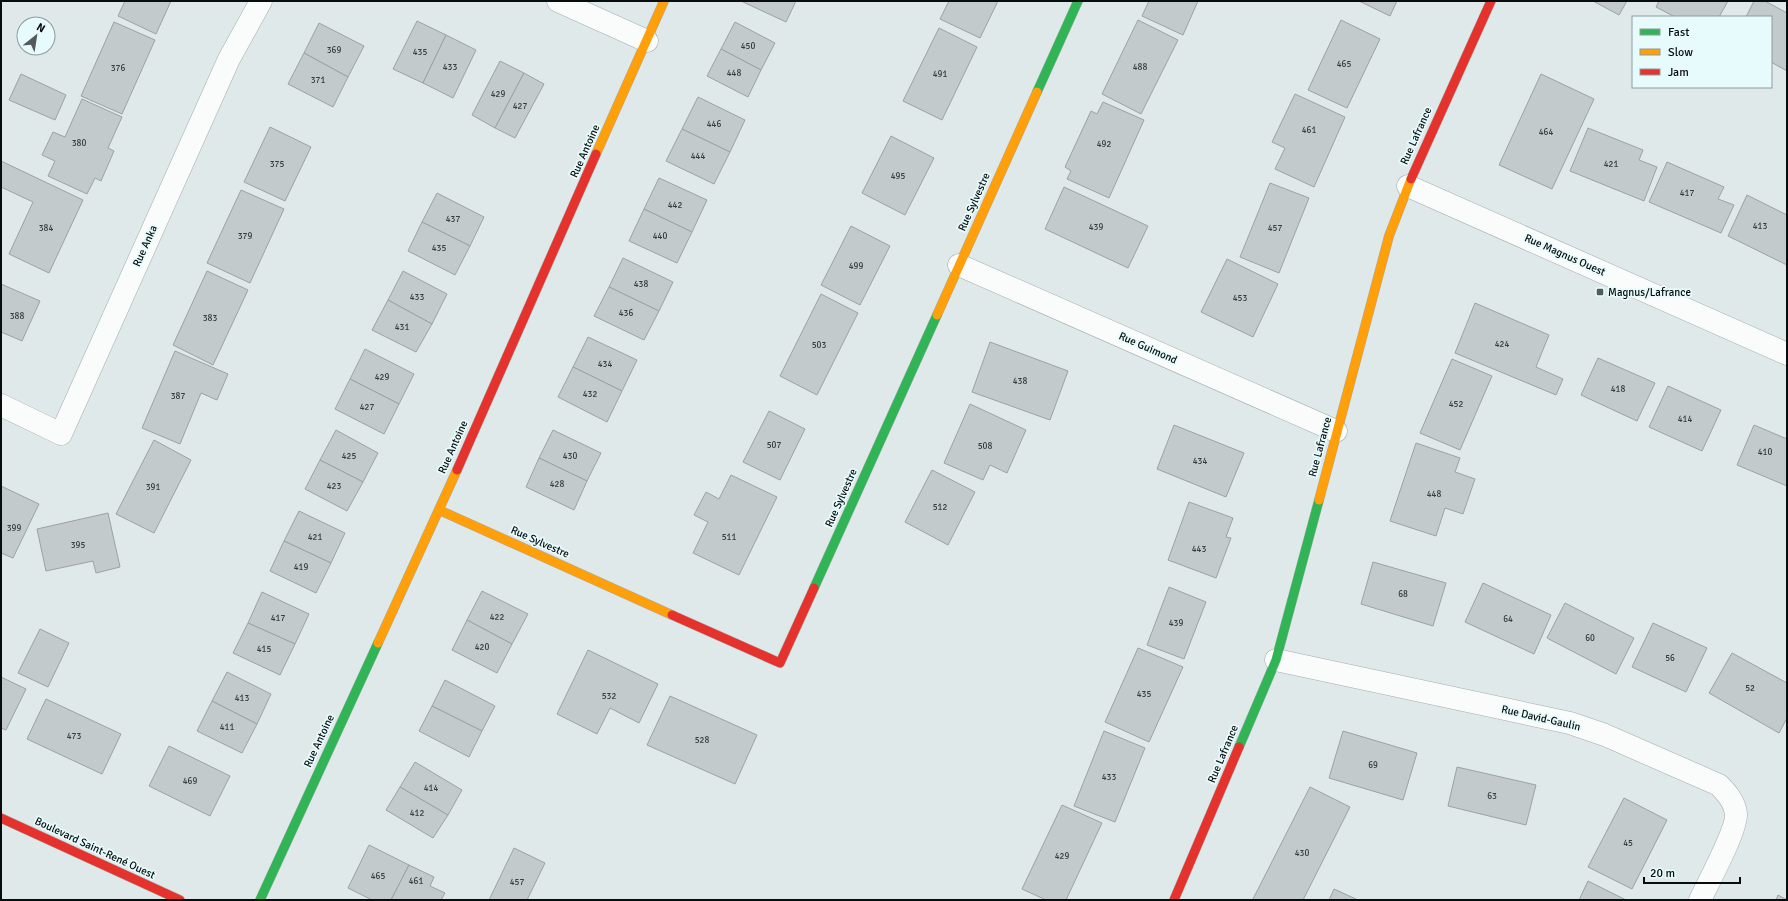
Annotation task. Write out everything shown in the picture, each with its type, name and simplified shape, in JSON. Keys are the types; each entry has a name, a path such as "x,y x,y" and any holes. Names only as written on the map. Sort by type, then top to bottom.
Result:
{"street":[{"name":"Rue Anka","path":"1,406 61,434 229,59 260,1"},
{"path":"558,1 647,41"},
{"name":"Rue Antoine","path":"260,900 439,510 664,1"},
{"name":"Rue Sylvestre","path":"439,510 780,663 1078,1"},
{"name":"Rue Lafrance","path":"1174,900 1276,660 1389,236 1408,186 1491,1"},
{"name":"Rue Magnus Ouest","path":"1408,186 1787,354"},
{"name":"Rue Guimond","path":"959,265 1336,431"},
{"name":"Rue David-Gaulin","path":"1276,660 1570,723 1605,735 1719,785 1731,798 1736,814 1734,828 1700,900"},
{"name":"Boulevard Saint-René Ouest","path":"1,818 180,900"}],"building":[{"path":"125,1 171,1 156,34 118,16"},
{"path":"741,1 796,1 786,22"},
{"path":"949,1 998,1 980,38 940,19"},
{"path":"1149,1 1198,1 1183,35 1142,16"},
{"path":"1359,1 1397,1 1390,16"},
{"path":"1593,1 1627,1 1619,15"},
{"path":"1659,1 1728,1 1720,16 1673,16 1656,7"},
{"path":"1754,1 1765,1 1787,13 1787,71 1772,63 1772,16 1746,16"},
{"path":"1138,20 1178,40 1141,114 1102,94"},
{"path":"1341,20 1380,39 1347,108 1308,90"},
{"path":"417,21 446,35 423,83 393,69"},
{"path":"114,22 155,40 122,114 81,96"},
{"path":"735,22 775,43 761,70 721,49"},
{"path":"319,23 364,46 348,77 304,53"},
{"path":"939,28 977,47 942,120 903,101"},
{"path":"446,35 476,50 453,98 423,83"},
{"path":"721,49 761,70 748,97 707,76"},
{"path":"304,53 348,77 333,107 288,84"},
{"path":"500,61 524,73 495,128 472,115"},
{"path":"524,73 544,84 515,138 495,128"},
{"path":"21,74 66,95 55,120 9,100"},
{"path":"1541,74 1594,99 1552,189 1499,165"},
{"path":"1295,94 1345,117 1314,187 1275,169 1285,148 1272,142"},
{"path":"698,97 745,120 730,152 682,129"},
{"path":"82,99 122,117 108,148 114,151 101,181 95,178 87,194 48,176 55,161 42,155 53,132 65,137"},
{"path":"1103,102 1144,120 1109,198 1067,179 1071,171 1065,167 1091,111 1097,114"},
{"path":"270,127 311,147 285,201 244,182"},
{"path":"1588,128 1643,150 1639,160 1657,167 1644,201 1570,171"},
{"path":"682,129 730,152 714,184 666,161"},
{"path":"891,136 934,158 905,215 862,193"},
{"path":"1,161 83,200 49,273 9,254 33,202 1,187"},
{"path":"1667,162 1724,187 1718,199 1734,205 1721,233 1649,202"},
{"path":"659,178 707,200 692,232 644,209"},
{"path":"1270,183 1309,198 1279,273 1240,257"},
{"path":"1064,187 1148,226 1128,268 1045,229"},
{"path":"241,190 284,209 250,283 207,263"},
{"path":"437,193 484,217 470,246 422,222"},
{"path":"1747,195 1787,215 1787,265 1728,236"},
{"path":"644,209 692,232 677,263 629,241"},
{"path":"422,222 470,246 455,275 408,251"},
{"path":"851,226 890,246 860,305 821,285"},
{"path":"623,258 673,282 659,311 609,287"},
{"path":"1227,259 1278,284 1253,337 1201,312"},
{"path":"207,271 248,290 213,365 173,345"},
{"path":"403,271 447,294 432,324 388,300"},
{"path":"1,284 40,301 22,341 1,332"},
{"path":"609,287 659,311 644,340 594,316"},
{"path":"821,294 858,313 817,395 780,376"},
{"path":"388,300 432,324 416,352 372,330"},
{"path":"1475,303 1549,335 1536,367 1563,379 1556,395 1455,353"},
{"path":"588,337 637,360 622,391 573,367"},
{"path":"990,342 1068,371 1050,420 972,392"},
{"path":"365,349 414,374 399,404 350,379"},
{"path":"175,351 228,374 217,400 201,393 180,444 142,428"},
{"path":"1598,358 1655,383 1637,421 1581,395"},
{"path":"1452,359 1492,376 1460,450 1420,433"},
{"path":"573,367 622,391 607,422 558,397"},
{"path":"350,379 399,404 384,434 335,409"},
{"path":"1668,386 1721,410 1702,451 1649,427"},
{"path":"970,404 1026,430 1007,473 990,465 983,480 944,463"},
{"path":"769,411 805,429 780,480 743,462"},
{"path":"1174,425 1244,453 1226,497 1157,469"},
{"path":"1754,425 1787,439 1787,486 1737,465"},
{"path":"336,430 378,453 363,482 320,460"},
{"path":"553,430 601,453 587,481 539,458"},
{"path":"154,440 191,460 154,533 116,514"},
{"path":"1416,443 1460,458 1455,472 1475,479 1463,514 1445,508 1436,536 1390,521"},
{"path":"539,458 587,481 574,510 526,487"},
{"path":"320,460 363,482 347,511 305,489"},
{"path":"932,470 975,492 948,545 905,522"},
{"path":"731,475 777,497 739,575 693,553 708,522 694,515 706,492 719,499"},
{"path":"1,486 39,504 13,558 1,553"},
{"path":"1189,502 1233,518 1226,537 1231,538 1216,578 1168,560"},
{"path":"299,511 345,533 331,563 284,541"},
{"path":"108,513 120,567 96,573 93,561 46,571 37,529"},
{"path":"284,541 331,563 316,593 270,571"},
{"path":"1373,562 1446,583 1433,626 1361,604"},
{"path":"1483,583 1551,615 1534,654 1465,622"},
{"path":"1169,587 1206,602 1184,659 1147,645"},
{"path":"482,591 528,614 512,644 467,620"},
{"path":"262,592 309,614 295,644 248,623"},
{"path":"1565,603 1634,638 1616,674 1547,638"},
{"path":"467,620 512,644 497,673 452,650"},
{"path":"248,623 295,644 280,675 233,653"},
{"path":"1653,623 1707,648 1686,692 1632,667"},
{"path":"40,629 69,643 48,687 18,673"},
{"path":"1138,648 1183,667 1149,742 1105,722"},
{"path":"588,650 658,684 639,723 610,708 597,734 557,714"},
{"path":"1732,653 1787,683 1787,718 1779,733 1709,693"},
{"path":"227,672 271,694 257,724 212,701"},
{"path":"1,677 26,689 6,730 1,728"},
{"path":"445,680 495,706 482,731 432,706"},
{"path":"670,696 757,735 735,784 647,745"},
{"path":"46,699 121,734 102,774 27,739"},
{"path":"212,701 257,724 242,753 197,731"},
{"path":"432,706 482,731 469,757 419,731"},
{"path":"1104,731 1145,748 1115,822 1074,806"},
{"path":"1343,731 1417,753 1403,800 1329,778"},
{"path":"169,746 230,776 210,816 149,786"},
{"path":"415,762 462,790 448,815 400,787"},
{"path":"1457,767 1536,785 1526,825 1448,806"},
{"path":"400,787 448,815 433,838 386,810"},
{"path":"1310,787 1350,807 1303,900 1255,900 1253,899"},
{"path":"1624,798 1667,820 1632,889 1588,867"},
{"path":"1062,805 1102,823 1066,900 1046,900 1022,889"},
{"path":"369,845 409,865 391,900 372,900 348,888"},
{"path":"514,848 545,863 527,900 489,900"},
{"path":"409,865 434,877 430,886 445,893 441,900 391,900"},
{"path":"1588,881 1626,900 1579,900"},
{"path":"1334,889 1358,900 1329,900"},
{"path":"1778,895 1787,900 1776,900"}],"traffic: fast":[{"path":"1037,92 1078,1"},
{"path":"814,588 937,315"},
{"path":"1239,747 1276,660 1319,500"},
{"path":"260,900 378,643"}],"traffic: slow":[{"path":"596,154 664,1"},
{"path":"937,315 1037,92"},
{"path":"1319,500 1389,236 1411,179"},
{"path":"378,643 457,470"},
{"path":"439,510 672,615"}],"traffic: jam":[{"path":"1411,179 1491,1"},
{"path":"457,470 596,154"},
{"path":"672,615 780,663 814,588"},
{"path":"1174,900 1239,747"},
{"path":"1,818 180,900"}],"place":[{"name":"Magnus/Lafrance","path":"1600,292"}]}
